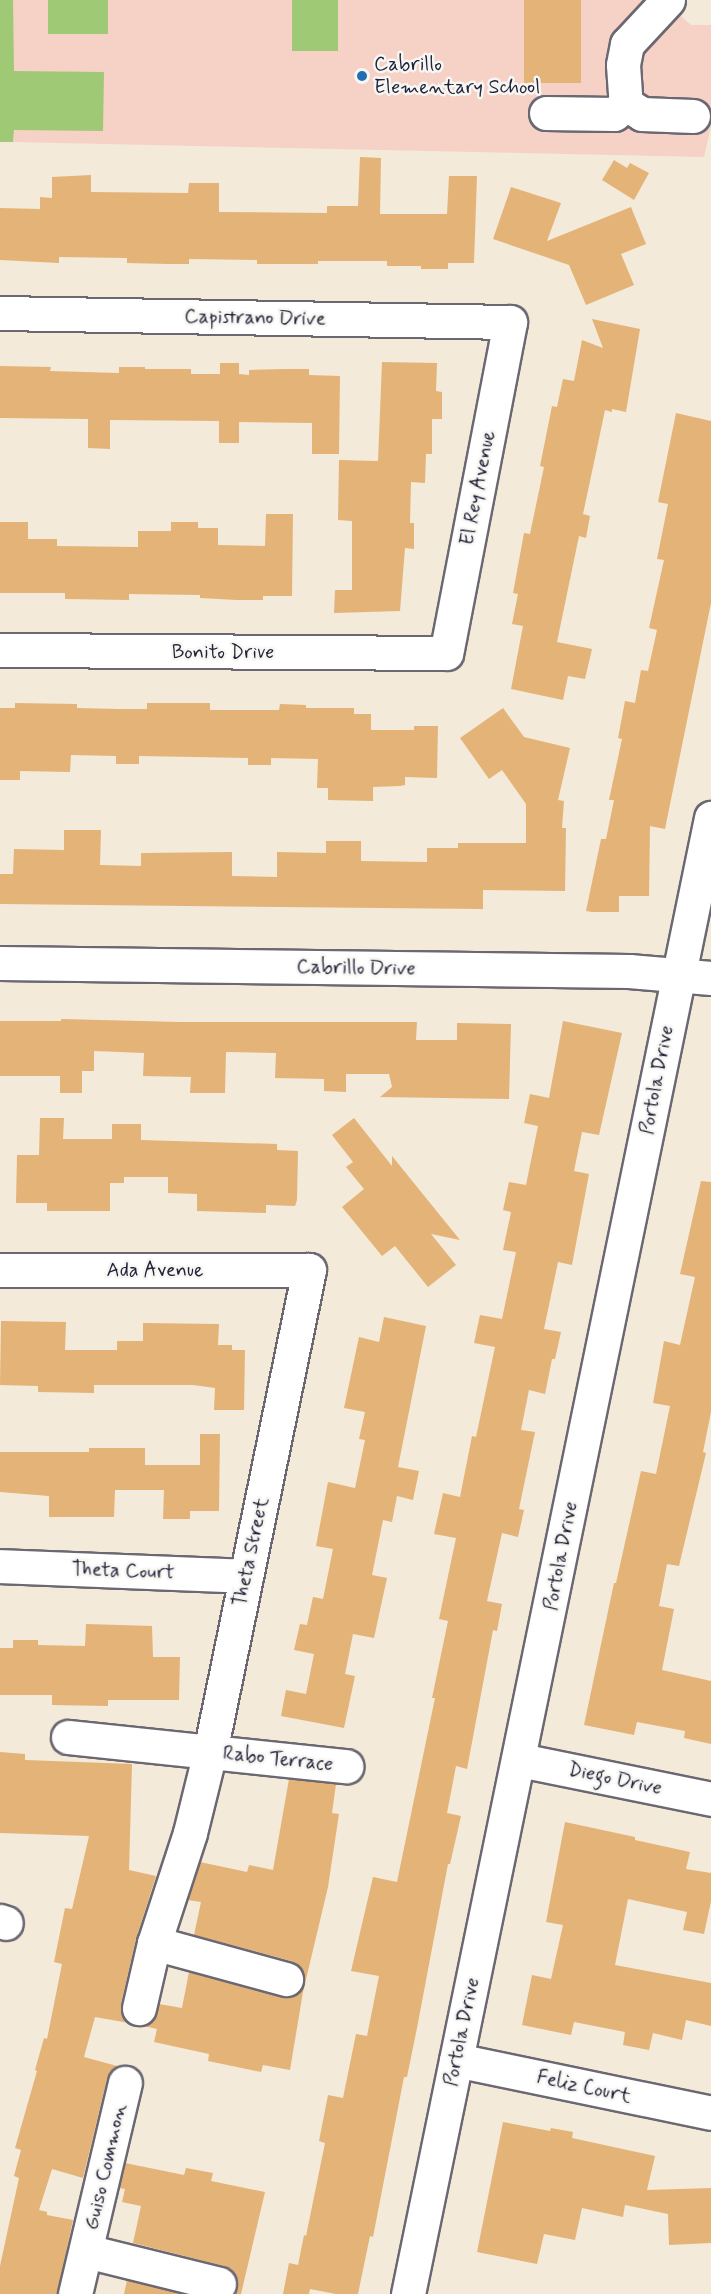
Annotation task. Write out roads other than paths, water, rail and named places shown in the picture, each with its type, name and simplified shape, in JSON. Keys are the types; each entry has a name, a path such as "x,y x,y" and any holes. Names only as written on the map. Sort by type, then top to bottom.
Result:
{"street":[{"path":"626,104 623,65 627,44 668,0"},
{"path":"546,113 614,114 626,104"},
{"path":"626,104 642,114 693,116"},
{"name":"Capistrano Drive","path":"0,313 510,322"},
{"name":"El Rey Avenue","path":"446,653 510,322"},
{"name":"Bonito Drive","path":"0,651 446,653"},
{"name":"Portola Drive","path":"408,2294 520,1760 711,818"},
{"name":"Cabrillo Drive","path":"0,963 678,974 711,978"},
{"name":"Ada Avenue","path":"0,1270 309,1270"},
{"name":"Theta Street","path":"139,2008 154,1943 190,1833 210,1752 309,1270"},
{"name":"Theta Court","path":"0,1566 246,1576"},
{"name":"Rabo Terrace","path":"68,1737 346,1766"},
{"name":"Diego Drive","path":"520,1760 711,1798"},
{"path":"154,1943 286,1979"},
{"name":"Feliz Court","path":"456,2060 711,2113"},
{"name":"Guiso Common","path":"75,2294 125,2083"},
{"name":"Guiso Common","path":"86,2251 219,2284"}],"place":[{"name":"Cabrillo Elementary School","path":"362,76"}]}
